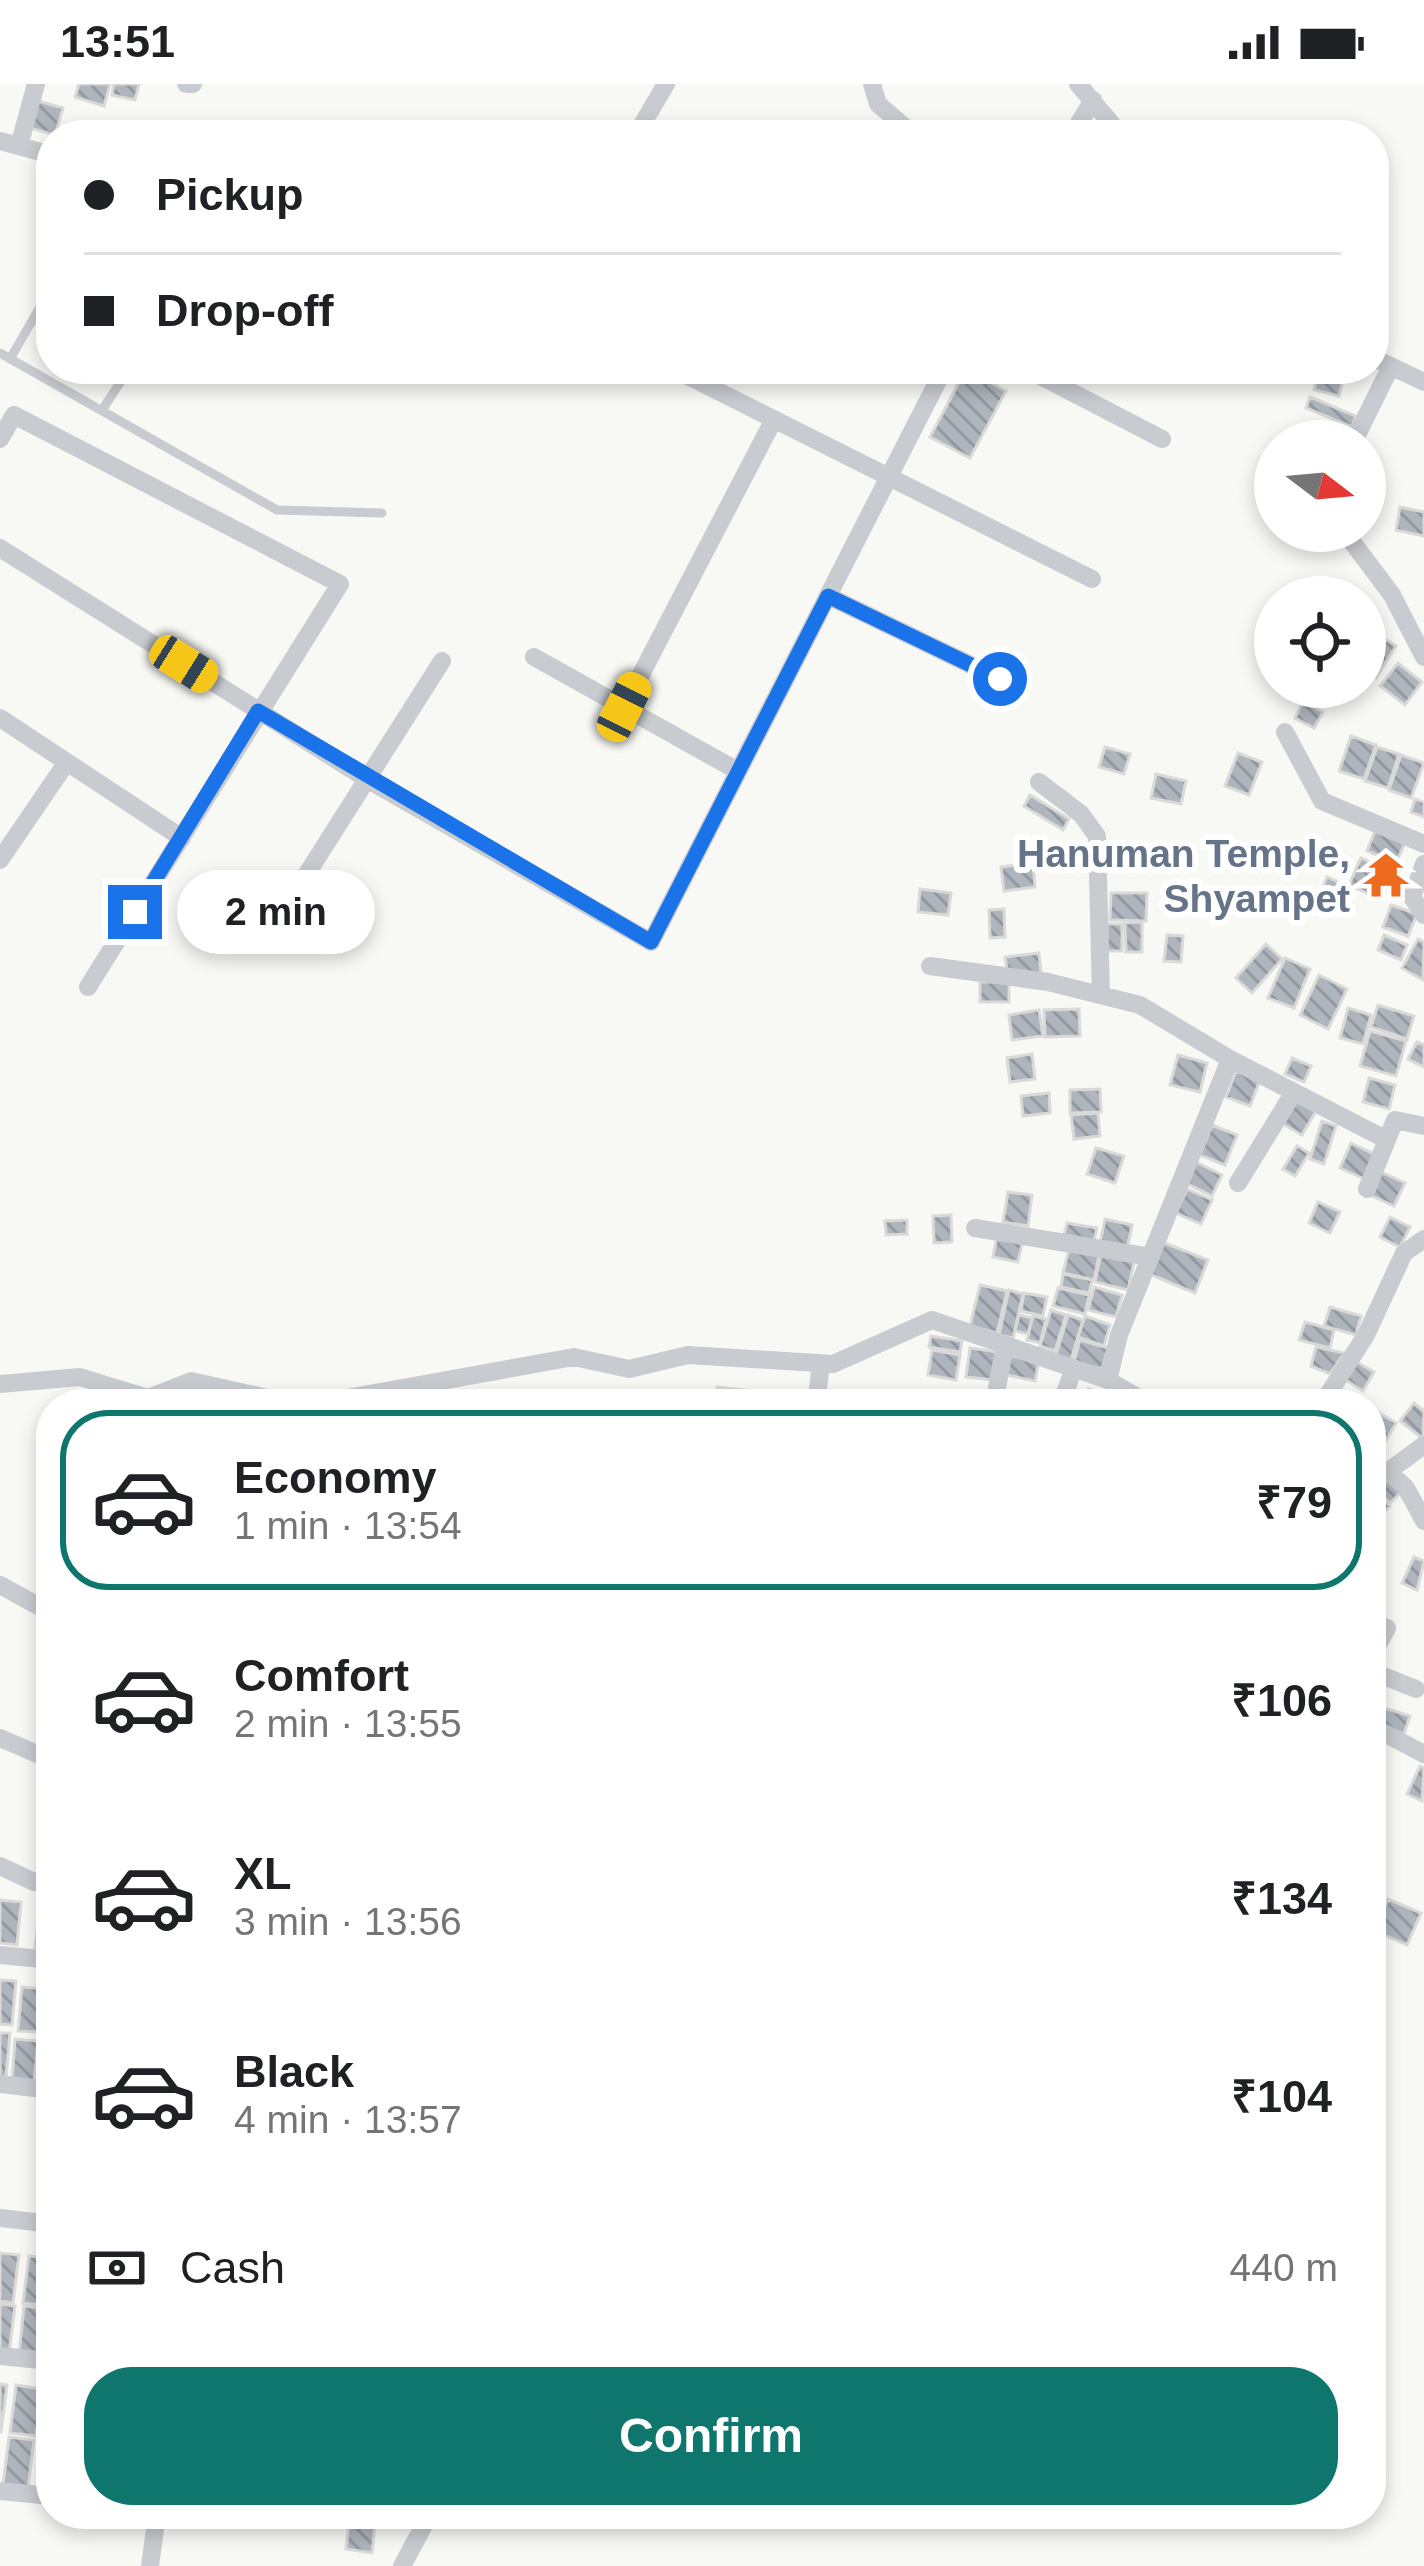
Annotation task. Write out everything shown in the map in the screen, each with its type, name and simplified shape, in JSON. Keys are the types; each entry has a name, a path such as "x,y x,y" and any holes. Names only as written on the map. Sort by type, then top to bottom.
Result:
{"street":[{"path":"36,84 5,145 36,151"},
{"path":"645,120 666,84"},
{"path":"872,84 878,104 897,120"},
{"path":"1078,84 1109,120"},
{"path":"1081,120 1093,100"},
{"path":"1389,365 1424,382"},
{"path":"704,384 1091,579"},
{"path":"0,548 370,781 651,942 936,384"},
{"path":"1056,384 1162,439"},
{"path":"1362,420 1375,384"},
{"path":"0,439 14,415 340,584 88,987"},
{"path":"624,707 774,419"},
{"path":"1360,552 1392,595 1424,658"},
{"path":"828,596 1000,679"},
{"path":"534,657 738,771"},
{"path":"277,921 442,661"},
{"path":"0,718 182,838"},
{"path":"1286,732 1322,801 1424,844"},
{"path":"0,860 67,762"},
{"path":"1039,782 1082,814 1096,836 1101,995"},
{"path":"1424,864 1412,897 1424,915"},
{"path":"931,966 1140,1005 1230,1059 1387,1140"},
{"path":"1108,1380 1230,1059"},
{"path":"1238,1183 1294,1092"},
{"path":"1367,1189 1395,1120 1424,1126"},
{"path":"975,1228 1151,1257"},
{"path":"1332,1389 1366,1335 1404,1253 1424,1239"},
{"path":"397,1389 574,1357 629,1370 688,1355 833,1364 932,1320 1123,1389"},
{"path":"997,1389 1005,1345"},
{"path":"818,1389 821,1364"},
{"path":"1066,1389 1073,1368"},
{"path":"0,1384 80,1376 120,1389"},
{"path":"171,1389 191,1381 227,1389"},
{"path":"1424,1445 1388,1471 1406,1488 1424,1521"},
{"path":"0,1585 36,1604"},
{"path":"1386,1677 1416,1689"},
{"path":"1386,1734 1424,1754"},
{"path":"0,1738 36,1754"},
{"path":"0,1866 36,1882"},
{"path":"0,1954 36,1958"},
{"path":"0,2084 36,2088"},
{"path":"0,2218 36,2222"},
{"path":"0,2356 36,2360"},
{"path":"0,2491 36,2495"},
{"path":"150,2566 155,2529"},
{"path":"402,2566 422,2529"}],"lane":[{"path":"36,310 5,356 36,373"},
{"path":"55,384 277,510 382,513"},
{"path":"102,410 118,384"}],"building":[{"path":"79,84 110,84 104,106 75,97"},
{"path":"114,84 139,84 135,100 112,95"},
{"path":"38,101 63,108 59,120 36,120 36,130 30,128"},
{"path":"958,384 993,384 1006,391 970,458 930,437"},
{"path":"1315,384 1342,384 1339,396 1314,390"},
{"path":"1310,397 1356,416 1355,420 1335,420 1306,408"},
{"path":"1400,507 1424,512 1424,536 1396,530"},
{"path":"1386,640 1396,646 1386,662"},
{"path":"1398,663 1422,682 1405,705 1386,691 1386,678"},
{"path":"1300,708 1323,712 1314,728 1295,718"},
{"path":"1351,736 1376,745 1364,779 1339,771"},
{"path":"1105,747 1130,754 1124,774 1099,767"},
{"path":"1377,747 1399,754 1388,788 1365,781"},
{"path":"1238,753 1262,762 1249,795 1225,786"},
{"path":"1401,755 1424,763 1411,798 1389,790"},
{"path":"1156,774 1186,781 1181,804 1151,798"},
{"path":"1030,795 1069,819 1063,830 1024,806"},
{"path":"1415,799 1424,802 1424,817 1411,812"},
{"path":"1375,831 1405,843 1396,863 1367,851"},
{"path":"1272,843 1292,846 1290,867 1269,865"},
{"path":"1361,858 1392,872 1380,899 1349,885"},
{"path":"1033,863 1035,887 1004,891 1001,867"},
{"path":"1327,877 1347,886 1335,912 1316,904"},
{"path":"920,889 951,893 948,915 918,912"},
{"path":"1111,893 1147,893 1146,921 1110,920"},
{"path":"1391,905 1417,914 1408,936 1383,927"},
{"path":"1004,909 1005,937 990,938 989,910"},
{"path":"1142,922 1142,952 1126,952 1125,923"},
{"path":"1107,924 1122,924 1122,951 1107,951"},
{"path":"1167,935 1183,936 1181,962 1164,961"},
{"path":"1384,935 1407,945 1401,960 1378,950"},
{"path":"1418,939 1424,942 1423,980 1402,968"},
{"path":"1266,944 1282,959 1252,993 1236,978"},
{"path":"1039,953 1041,973 1008,977 1005,957"},
{"path":"1285,958 1310,969 1294,1008 1268,998"},
{"path":"1319,975 1347,989 1328,1029 1300,1015"},
{"path":"980,982 1009,982 1009,1002 980,1002"},
{"path":"1378,1005 1414,1016 1407,1039 1371,1027"},
{"path":"1348,1008 1371,1015 1363,1044 1340,1038"},
{"path":"1079,1009 1080,1036 1045,1037 1044,1010"},
{"path":"1039,1010 1043,1036 1012,1040 1009,1015"},
{"path":"1370,1031 1406,1041 1396,1076 1360,1066"},
{"path":"1417,1042 1424,1045 1424,1067 1408,1059"},
{"path":"1032,1054 1035,1079 1010,1082 1007,1058"},
{"path":"1178,1055 1207,1063 1200,1092 1170,1085"},
{"path":"1292,1058 1311,1066 1304,1082 1285,1074"},
{"path":"1236,1071 1260,1080 1250,1106 1226,1097"},
{"path":"1369,1078 1395,1085 1389,1109 1363,1102"},
{"path":"1100,1089 1101,1112 1070,1113 1070,1090"},
{"path":"1049,1093 1050,1113 1023,1116 1021,1096"},
{"path":"1297,1100 1316,1111 1302,1135 1283,1124"},
{"path":"1098,1113 1100,1136 1074,1139 1071,1115"},
{"path":"1322,1121 1336,1126 1324,1164 1310,1159"},
{"path":"1212,1125 1237,1135 1225,1165 1200,1155"},
{"path":"1351,1143 1378,1156 1367,1180 1340,1168"},
{"path":"1297,1146 1309,1153 1295,1176 1283,1169"},
{"path":"1096,1148 1124,1156 1115,1183 1087,1174"},
{"path":"1196,1162 1222,1175 1212,1196 1186,1183"},
{"path":"1381,1172 1405,1183 1394,1206 1370,1195"},
{"path":"1187,1189 1212,1200 1201,1224 1176,1213"},
{"path":"1008,1192 1032,1195 1028,1226 1003,1222"},
{"path":"1318,1202 1340,1212 1330,1233 1309,1223"},
{"path":"951,1215 952,1242 934,1243 933,1216"},
{"path":"1390,1217 1410,1227 1400,1247 1380,1237"},
{"path":"1105,1219 1132,1225 1127,1249 1100,1243"},
{"path":"907,1220 907,1234 886,1235 885,1221"},
{"path":"1067,1223 1097,1228 1094,1241 1064,1235"},
{"path":"997,1235 1023,1240 1018,1262 993,1257"},
{"path":"1162,1242 1208,1260 1195,1293 1149,1274"},
{"path":"1069,1249 1099,1255 1094,1280 1063,1273"},
{"path":"1101,1254 1134,1262 1128,1290 1095,1282"},
{"path":"1063,1274 1092,1280 1089,1293 1061,1287"},
{"path":"980,1285 1007,1291 997,1333 970,1326"},
{"path":"1094,1287 1122,1295 1116,1317 1088,1310"},
{"path":"1058,1288 1089,1295 1085,1314 1053,1306"},
{"path":"1009,1290 1023,1294 1013,1338 999,1335"},
{"path":"1024,1293 1047,1297 1043,1316 1021,1311"},
{"path":"1330,1307 1361,1316 1356,1335 1324,1326"},
{"path":"1051,1310 1066,1315 1055,1351 1040,1346"},
{"path":"1019,1315 1032,1318 1028,1334 1015,1331"},
{"path":"1068,1315 1083,1320 1071,1360 1056,1355"},
{"path":"1033,1316 1046,1319 1040,1343 1027,1340"},
{"path":"1085,1316 1110,1325 1104,1346 1078,1337"},
{"path":"1305,1322 1334,1330 1330,1348 1299,1340"},
{"path":"931,1336 962,1341 960,1352 929,1347"},
{"path":"1080,1340 1108,1348 1102,1369 1074,1362"},
{"path":"1316,1347 1344,1353 1330,1374 1311,1366"},
{"path":"970,1348 998,1352 995,1380 966,1377"},
{"path":"932,1350 960,1355 956,1380 928,1375"},
{"path":"1010,1356 1039,1361 1035,1381 1007,1375"},
{"path":"1352,1359 1374,1372 1364,1389 1341,1377"},
{"path":"1414,1403 1424,1411 1423,1439 1400,1421"},
{"path":"1386,1417 1396,1423 1386,1440"},
{"path":"1386,1479 1401,1492 1390,1503 1386,1500"},
{"path":"1414,1557 1424,1561 1417,1590 1402,1583"},
{"path":"1386,1709 1410,1716 1404,1734 1386,1728"},
{"path":"1420,1766 1424,1768 1422,1801 1407,1794"},
{"path":"1388,1899 1421,1913 1407,1945 1386,1936"},
{"path":"0,1900 21,1902 17,1945 0,1943"},
{"path":"0,1980 16,1981 12,2025 0,2024"},
{"path":"22,1987 36,1988 36,2032 18,2031"},
{"path":"0,2033 10,2033 6,2077 0,2076"},
{"path":"15,2039 36,2041 34,2084 12,2082"},
{"path":"0,2253 19,2255 13,2303 0,2301"},
{"path":"29,2256 36,2257 36,2305 23,2303"},
{"path":"0,2304 15,2306 9,2353 0,2352"},
{"path":"24,2306 36,2307 36,2356 19,2354"},
{"path":"0,2384 7,2385 1,2432 0,2432"},
{"path":"16,2385 36,2388 36,2436 10,2433"},
{"path":"9,2437 34,2440 28,2488 3,2485"},
{"path":"348,2529 374,2529 372,2553 346,2549"}],"place":[{"name":"Hanuman Temple, Shyampet","path":"1386,875"}],"route":[{"path":"135,912 258,711 651,942 828,596 1000,679"}]}
